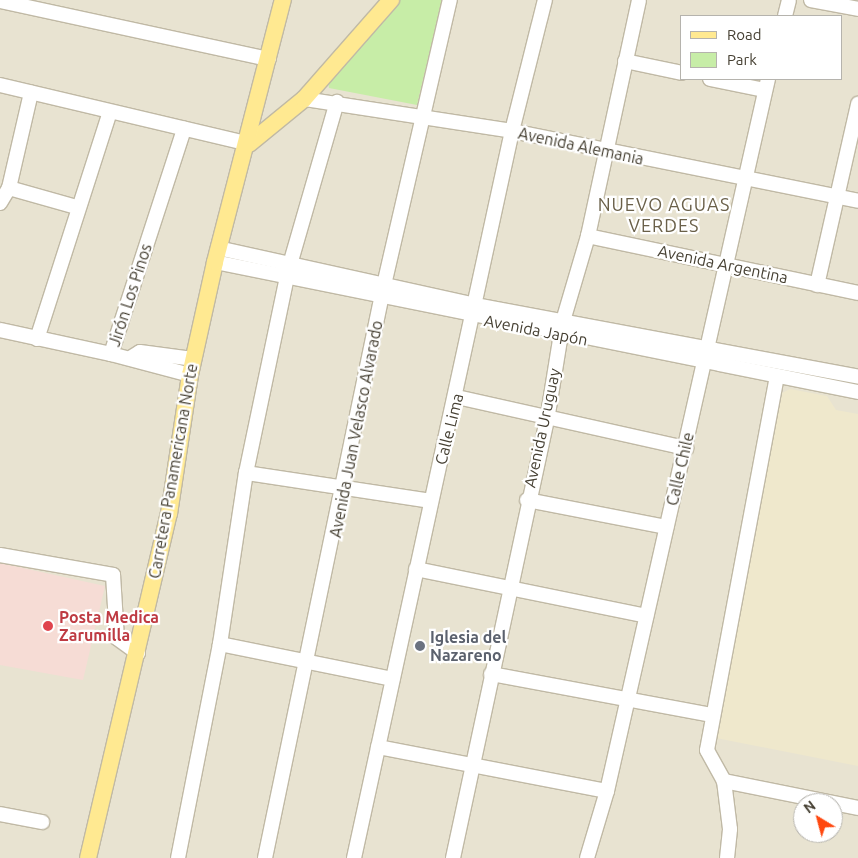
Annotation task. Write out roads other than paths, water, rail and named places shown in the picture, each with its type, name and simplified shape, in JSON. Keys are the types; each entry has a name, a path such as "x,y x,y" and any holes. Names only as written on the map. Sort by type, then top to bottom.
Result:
{"main road":[{"name":"Carretera Panamericana Norte","path":"88,858 138,653 169,514 192,367 217,255 249,144 283,0"},
{"path":"249,144 304,99 391,0"}],"street":[{"name":"Avenida Juan Velasco Alvarado","path":"265,858 345,487 421,116 450,0"},
{"name":"Calle Lima","path":"354,858 431,501 457,398 512,131 545,0"},
{"name":"Avenida Uruguay","path":"453,858 527,500 548,414 563,321 588,236 604,152 639,0"},
{"path":"785,15 789,0"},
{"path":"811,0 858,9"},
{"path":"0,1 269,60"},
{"path":"625,62 680,73"},
{"path":"721,80 766,84"},
{"name":"Calle Chile","path":"587,858 607,791 666,527 686,448 700,362 728,265 766,84"},
{"path":"0,86 249,144"},
{"path":"0,203 9,188 31,93"},
{"name":"Avenida Alemania","path":"304,99 337,102 512,131 604,152 747,178 858,201"},
{"path":"178,858 220,644 246,473 289,270 337,102"},
{"path":"817,285 834,195 858,104"},
{"path":"37,339 76,207 110,112"},
{"name":"Jirón Los Pinos","path":"0,330 111,354 184,129"},
{"path":"9,188 76,207"},
{"name":"Avenida Argentina","path":"588,236 858,293"},
{"path":"217,255 474,311"},
{"name":"Avenida Japón","path":"474,311 563,321 858,377"},
{"name":"Avenida Japón","path":"474,311 560,335 858,392"},
{"path":"111,354 132,357 140,352 192,367"},
{"path":"727,858 730,829 724,781 707,750 712,715 777,377"},
{"path":"457,398 548,414 686,448"},
{"path":"246,473 431,501"},
{"path":"527,500 666,527"},
{"path":"0,555 113,575 117,638 138,653"},
{"path":"416,569 646,616"},
{"path":"220,644 392,679"},
{"path":"491,674 712,715"},
{"path":"378,747 607,791"},
{"path":"724,781 858,808"},
{"path":"0,814 42,822"}],"place":[{"name":"Posta Medica Zarumilla","path":"48,626"},
{"name":"Iglesia del Nazareno","path":"420,646"}],"district":[{"name":"NUEVO AGUAS VERDES","path":"664,215"}]}
